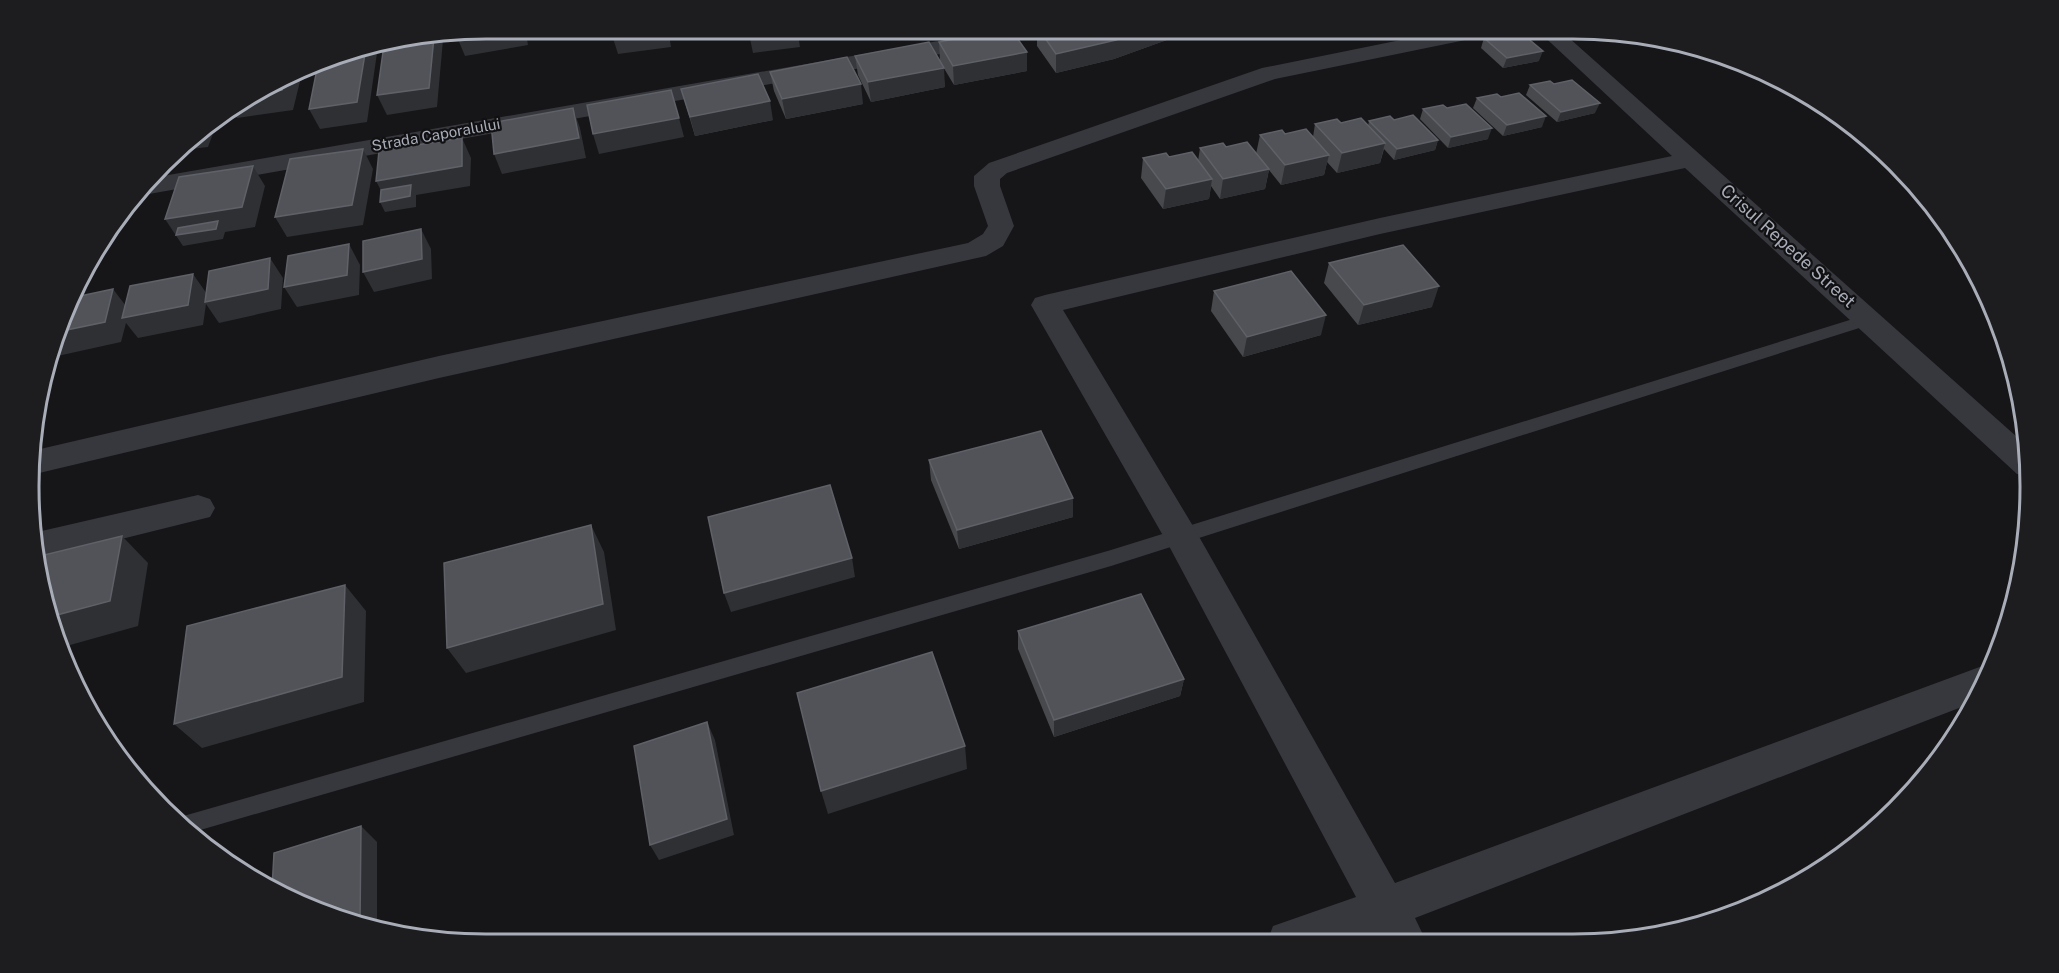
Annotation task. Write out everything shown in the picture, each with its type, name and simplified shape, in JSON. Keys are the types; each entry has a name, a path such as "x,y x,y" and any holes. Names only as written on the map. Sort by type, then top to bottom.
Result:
{"street":[{"name":"Strada Caporalului","path":"156,185 979,39"},
{"path":"40,461 439,367 976,250 993,240 1001,226 987,186 987,176 998,168 1223,88 1270,74 1434,39"},
{"name":"Crisul Repede Street","path":"1559,39 2019,457"},
{"path":"1395,924 1181,536 1045,304 1380,226 1693,159"},
{"path":"43,545 198,508"},
{"path":"1336,934 1395,924 1973,686"}],"lane":[{"path":"190,822 1181,536 1869,319"}],"building":[{"path":"954,39 1018,39 1027,52 953,66 939,42"},
{"path":"1046,39 1119,39 1116,40 1056,54"},
{"path":"1485,39 1528,39 1543,51 1507,58"},
{"path":"433,42 429,88 377,95 383,51"},
{"path":"929,42 944,68 868,82 855,56"},
{"path":"365,56 357,102 309,109 316,73"},
{"path":"847,57 861,84 782,99 770,72"},
{"path":"758,74 770,101 690,117 681,89"},
{"path":"1572,80 1600,103 1561,112 1530,85 1550,81 1554,84"},
{"path":"671,90 679,118 593,134 587,105"},
{"path":"1519,93 1546,116 1507,125 1477,98 1497,94 1501,97"},
{"path":"1466,104 1492,128 1451,137 1423,109 1443,105 1447,108"},
{"path":"573,108 579,138 494,154 491,123"},
{"path":"1413,115 1438,140 1397,149 1369,121 1390,116 1394,120"},
{"path":"1361,118 1385,143 1342,153 1315,124 1337,119 1341,123"},
{"path":"1306,129 1329,155 1285,165 1260,135 1282,130 1285,134"},
{"path":"462,138 462,166 376,181 379,151"},
{"path":"1247,142 1269,169 1223,179 1200,148 1223,143 1226,147"},
{"path":"363,149 352,205 275,217 290,159"},
{"path":"1192,152 1212,179 1166,189 1143,158 1166,153 1169,157"},
{"path":"253,166 242,207 165,219 179,177"},
{"path":"411,185 410,196 380,202 381,190"},
{"path":"218,221 216,229 176,235 178,228"},
{"path":"421,229 422,259 363,272 363,241"},
{"path":"349,244 347,275 284,287 288,256"},
{"path":"1403,245 1439,286 1364,305 1329,263"},
{"path":"270,258 268,289 205,302 209,271"},
{"path":"1291,271 1326,315 1247,337 1214,291"},
{"path":"193,274 188,305 122,318 130,286"},
{"path":"113,289 105,322 68,330 73,315 82,296"},
{"path":"1041,431 1073,498 957,530 929,460"},
{"path":"830,485 852,558 724,593 708,517"},
{"path":"591,525 603,604 447,648 444,563"},
{"path":"122,536 110,601 58,615 45,555"},
{"path":"345,585 342,677 174,724 187,626"},
{"path":"1141,594 1184,679 1054,720 1018,631"},
{"path":"932,652 965,746 821,791 797,693"},
{"path":"707,722 727,819 650,845 634,746"},
{"path":"361,826 360,915 315,900 273,879 274,853"}]}
